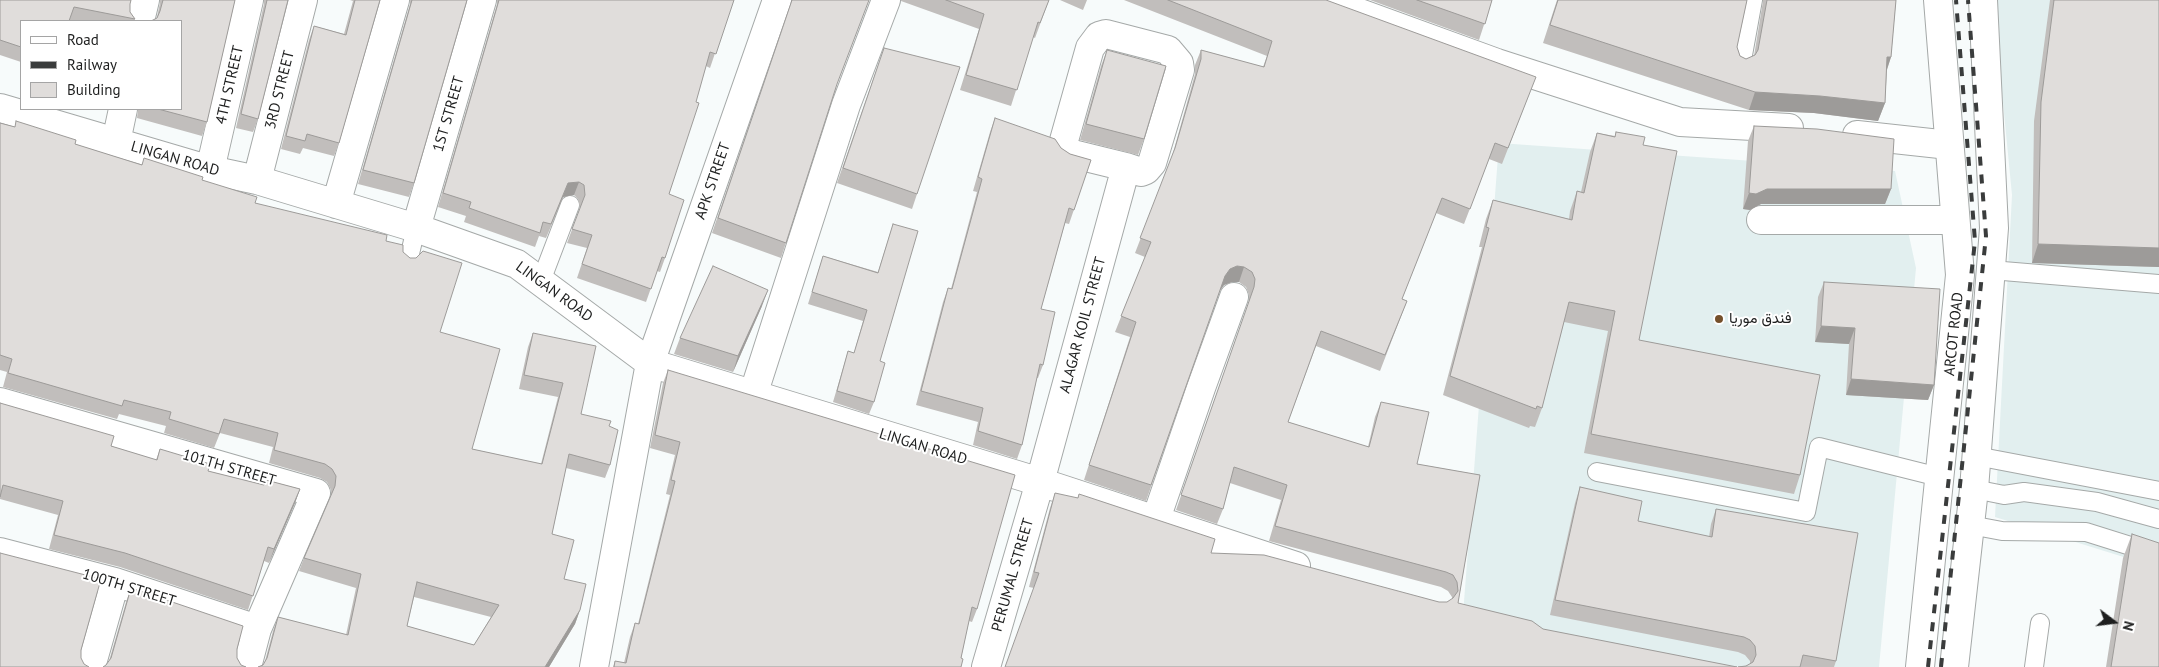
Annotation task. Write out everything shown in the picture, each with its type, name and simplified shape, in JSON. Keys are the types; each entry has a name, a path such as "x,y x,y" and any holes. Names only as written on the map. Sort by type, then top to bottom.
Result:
{"street":[{"path":"140,20 145,0"},
{"name":"4TH STREET","path":"210,170 249,0"},
{"name":"3RD STREET","path":"258,180 303,0"},
{"path":"336,204 395,0"},
{"name":"1ST STREET","path":"416,228 482,0"},
{"name":"APK STREET","path":"594,667 650,363 777,0"},
{"path":"754,395 846,105 886,0"},
{"path":"1324,0 1497,63 1680,122 1822,130 1949,145"},
{"name":"ARCOT ROAD","path":"1920,667 1960,275 1938,0"},
{"name":"ARCOT ROAD","path":"1954,667 1974,488 1994,228 1983,0"},
{"path":"1106,34 1168,50 1179,63 1180,70 1152,163 1146,170 1141,172 1126,167 1069,153 1063,144 1090,48 1099,36 1106,34"},
{"name":"LINGAN ROAD","path":"0,108 210,170 258,180 416,228 517,264 650,363 1040,482 1279,561 1316,571"},
{"path":"116,142 123,110"},
{"name":"ALAGAR KOIL STREET","path":"1040,482 1126,167"},
{"path":"1760,220 1955,220"},
{"path":"1156,520 1200,388 1234,298"},
{"name":"101TH STREET","path":"0,402 316,493 257,629"},
{"name":"PERUMAL STREET","path":"986,667 1040,482"},
{"name":"100TH STREET","path":"0,552 115,582 257,629"},
{"path":"91,667 115,582"},
{"path":"247,667 257,629"}],"lane":[{"path":"1741,66 1753,0"},
{"path":"541,281 570,205"},
{"path":"408,262 416,228"},
{"path":"1991,270 2159,284"},
{"path":"1597,472 1806,512 1819,447 1939,477"},
{"path":"1976,456 2159,492"},
{"path":"1974,488 2004,495 2024,492 2096,502 2159,518"},
{"path":"1970,525 2002,531 2086,532 2159,555"},
{"path":"2034,667 2040,623"}],"shaded area":[{"path":"1993,0 2159,0 2159,568 1995,517 2012,195"},
{"path":"1499,143 1895,171 1916,268 1879,667 1459,667"}],"building":[{"path":"0,0 131,0 130,12 135,19 74,7 69,20 20,20 20,47 0,40"},
{"path":"163,0 235,0 207,122 162,110 182,110 182,20 153,20 157,18"},
{"path":"267,0 288,0 258,119 241,114"},
{"path":"355,0 380,0 339,143 307,134 305,141 286,136 314,26 346,35"},
{"path":"412,0 467,0 414,183 363,170"},
{"path":"499,0 734,0 716,54 710,52 696,102 699,103 669,194 684,200 665,258 662,257 651,289 582,264 592,235 572,229 585,195 584,185 579,182 568,183 551,224 543,222 540,233 469,208 471,202 443,193"},
{"path":"792,0 869,0 837,84 786,243 718,218"},
{"path":"946,0 1049,0 1040,23 1038,22 1017,90 966,75 984,14"},
{"path":"1168,0 1326,0 1536,77 1508,148 1495,143 1470,209 1442,198 1402,299 1407,301 1385,355 1321,331 1288,422 1369,447 1381,402 1429,412 1417,464 1480,475 1458,603 1532,621 1543,629 1737,667 1005,667 1039,573 1034,572 1055,493 1078,498 1079,494 1215,539 1211,553 1264,555 1439,602 1447,602 1458,591 1457,582 1453,575 1446,572 1275,526 1287,485 1234,467 1223,509 1181,495 1254,287 1255,279 1252,272 1244,267 1237,266 1230,269 1225,276 1151,485 1089,465 1136,322 1121,316 1151,242 1140,238 1175,148 1201,59 1201,50 1264,67 1272,41"},
{"path":"1417,0 1492,0 1485,24"},
{"path":"1558,0 1747,0 1737,47 1740,56 1746,59 1755,55 1758,50 1767,0 1896,0 1891,57 1887,57 1885,103 1755,92 1550,25"},
{"path":"2054,0 2159,0 2159,248 2038,244 2041,102"},
{"path":"884,48 960,67 917,194 843,168"},
{"path":"1107,50 1166,66 1144,139 1086,124"},
{"path":"995,118 1055,139 1061,148 1070,154 1091,160 1074,210 1069,208 1041,309 1055,312 1043,365 1040,364 1022,445 978,431 983,408 921,391 948,288 952,289 982,179 978,177"},
{"path":"16,121 76,140 75,144 142,165 144,158 203,177 202,180 257,197 255,203 387,235 386,241 403,245 403,252 410,258 416,258 423,251 462,263 440,332 500,349 472,449 542,464 563,383 524,375 533,333 596,346 581,414 611,421 609,426 618,430 610,465 569,454 552,534 574,540 564,579 586,584 580,610 545,667 258,667 263,665 267,658 278,617 348,635 361,574 304,558 335,486 336,476 332,469 325,464 274,450 278,433 224,419 219,434 169,419 171,412 124,400 122,406 8,373 12,359 0,355 0,123 15,127","holes":["417,582 499,605 474,645 407,626"]},
{"path":"1754,126 1817,129 1894,139 1891,189 1767,189 1756,194 1749,193"},
{"path":"1616,132 1645,137 1643,145 1677,151 1639,340 1820,375 1800,475 1591,434 1615,311 1569,302 1542,408 1537,406 1536,409 1450,376 1489,228 1486,227 1493,200 1572,220 1577,191 1584,193 1597,133 1615,137"},
{"path":"893,224 918,231 880,361 885,363 874,402 837,391 848,351 854,353 867,310 812,292 823,256 878,273"},
{"path":"713,266 768,290 738,356 680,338"},
{"path":"1824,282 1940,289 1934,385 1851,379 1855,328 1821,326"},
{"path":"668,370 1015,475 977,609 972,607 961,658 963,659 961,667 614,667 615,661 626,663 635,623 639,624 675,481 671,480 680,442 655,435"},
{"path":"0,403 114,436 111,446 157,460 160,449 210,464 208,471 264,485 266,480 300,489 274,549 268,547 253,596 125,553 54,535 63,501 3,485 0,497"},
{"path":"1580,487 1642,501 1638,521 1712,537 1716,509 1858,533 1836,661 1803,655 1800,667 1738,667 1746,666 1753,662 1756,655 1755,646 1744,637 1555,600"},
{"path":"2132,534 2159,543 2159,667 2111,667"},
{"path":"0,553 101,579 81,650 81,658 84,664 89,667 0,667"},
{"path":"131,588 243,626 237,649 237,658 241,665 246,667 103,667 111,658"}],"railway":[{"path":"1928,667 1975,241 1956,0"},
{"path":"1941,667 1986,236 1968,0"}],"place":[{"name":"فندق موريا","path":"1719,319"}]}
